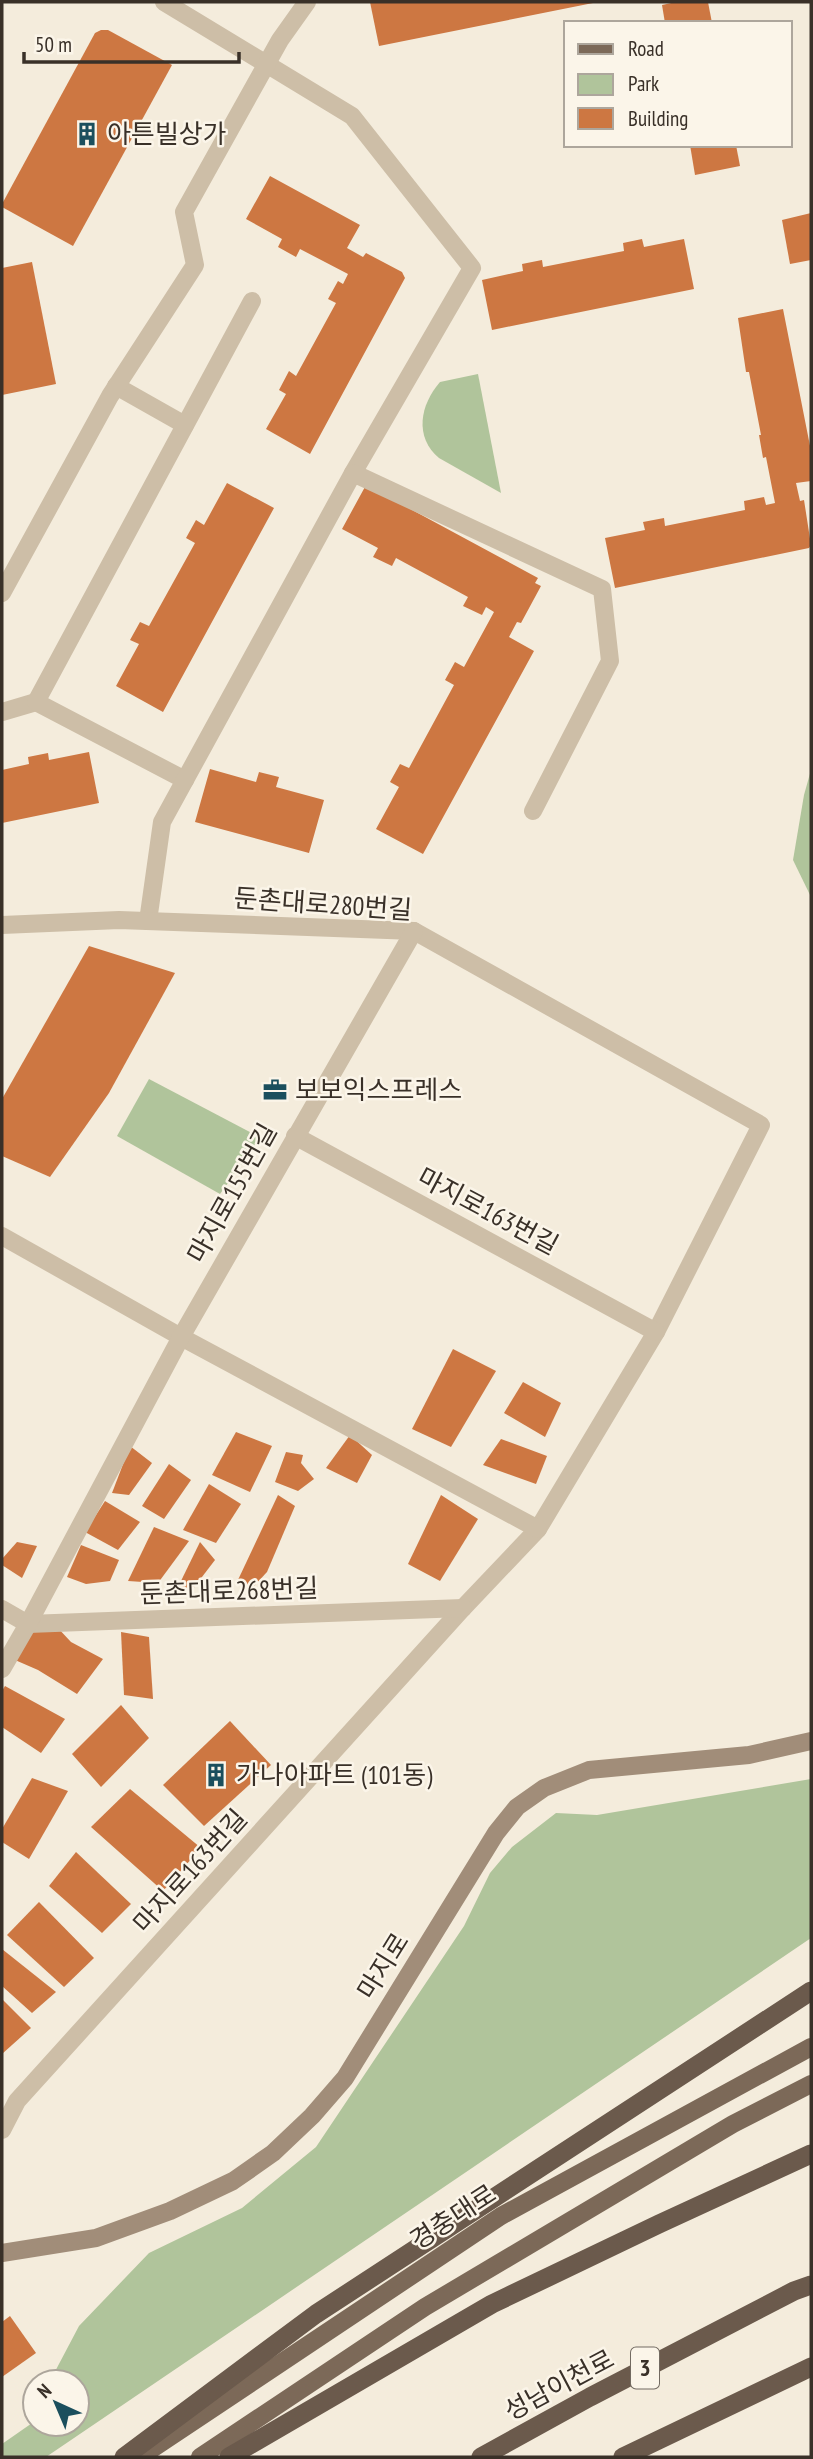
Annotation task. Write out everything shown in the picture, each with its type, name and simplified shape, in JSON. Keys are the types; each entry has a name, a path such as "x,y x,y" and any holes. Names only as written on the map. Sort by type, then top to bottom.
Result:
{"highway":[{"path":"124,2457 316,2314 811,1992"},
{"path":"229,2457 492,2304 811,2154"},
{"name":"성남이천로","path":"481,2457 590,2397 811,2284"},
{"path":"623,2457 811,2367"}],"main road":[{"name":"마지로","path":"2,2253 96,2238 170,2211 233,2181 273,2152 312,2116 345,2078 496,1833 517,1807 544,1788 589,1770 749,1755 811,1741"},
{"name":"경충대로","path":"140,2457 501,2216 811,2047"},
{"path":"200,2457 425,2307 733,2124 811,2084"}],"street":[{"path":"148,921 162,822 353,473 472,268 352,116 164,2"},
{"path":"2,593 116,386 195,265 184,212 280,40 307,2"},
{"path":"36,702 252,301"},
{"path":"116,386 185,425"},
{"path":"353,473 602,589 610,661 533,811"},
{"path":"2,712 36,702 185,780"},
{"name":"둔촌대로280번길","path":"2,925 119,920 414,931 761,1125"},
{"name":"마지로155번길","path":"2,1669 181,1336 414,931"},
{"name":"마지로163번길","path":"2,2130 9,2097 538,1529 656,1332 761,1125"},
{"name":"마지로163번길","path":"295,1136 656,1332"},
{"path":"2,1236 538,1529"},
{"name":"둔촌대로268번길","path":"28,1625 463,1608"},
{"path":"2,1609 28,1625"}],"green space":[{"path":"478,374 501,493 439,458 431,450 423,431 424,411 440,382"},
{"path":"811,770 811,897 793,860"},
{"path":"149,1079 261,1138 220,1194 117,1136"},
{"path":"811,1779 811,1938 91,2426 91,2368 57,2368 79,2326 149,2253 242,2208 316,2147 464,1926 490,1873 512,1847 556,1813 597,1815"},
{"path":"21,2431 21,2438 74,2438 46,2457 2,2457 2,2444"}],"building":[{"path":"370,2 593,2 593,3 379,46"},
{"path":"708,2 712,21 665,21 662,5"},
{"name":"아튼빌상가","path":"108,30 172,65 73,246 2,207 2,204 95,33"},
{"path":"690,147 736,147 740,166 695,175"},
{"path":"270,176 360,225 347,248 363,257 366,253 402,272 405,278 310,454 266,429 286,394 279,390 289,371 296,376 336,303 328,299 338,281 343,284 348,274 300,249 296,257 278,247 282,239 246,219"},
{"path":"811,213 811,260 790,264 782,220"},
{"path":"642,239 644,247 684,239 694,289 492,330 482,280 523,271 522,264 542,260 543,267 624,251 623,243"},
{"path":"32,262 56,384 2,395 2,268"},
{"path":"783,309 811,451 811,481 796,483 800,501 804,500 811,545 809,548 615,588 605,538 645,530 643,522 664,518 665,526 745,510 744,501 764,497 766,505 775,503 766,457 763,458 738,318"},
{"path":"227,483 274,508 163,712 116,686 139,644 130,640 140,622 149,626 195,543 186,538 196,520 204,525"},
{"path":"366,485 538,578 535,583 541,586 521,623 517,622 509,637 534,651 423,854 376,829 399,787 390,782 400,764 409,768 454,685 445,680 455,662 464,667 494,612 486,607 482,615 463,606 468,597 396,558 392,566 373,557 378,548 342,529"},
{"path":"89,752 99,803 2,823 2,770 29,764 28,757 48,753 49,760"},
{"path":"210,769 256,782 259,772 279,777 276,787 324,800 309,853 195,822"},
{"path":"89,946 175,973 109,1093 50,1177 2,1156 2,1099"},
{"path":"453,1349 496,1371 451,1447 412,1429"},
{"path":"523,1382 561,1403 545,1437 504,1413"},
{"path":"236,1432 272,1446 250,1492 212,1475"},
{"path":"350,1435 372,1455 357,1483 326,1468"},
{"path":"501,1439 547,1456 536,1484 483,1465"},
{"path":"130,1446 152,1463 129,1495 112,1493"},
{"path":"286,1452 303,1455 301,1463 314,1479 298,1491 275,1482"},
{"path":"169,1464 191,1480 164,1519 142,1506"},
{"path":"209,1484 241,1504 216,1543 183,1530"},
{"path":"278,1495 295,1506 267,1572 254,1586 237,1582"},
{"path":"441,1495 478,1519 440,1581 408,1564"},
{"path":"105,1501 140,1522 118,1550 85,1532"},
{"path":"154,1527 189,1541 158,1583 128,1581"},
{"path":"17,1542 37,1546 22,1578 2,1565 2,1559"},
{"path":"200,1542 215,1560 192,1590 179,1585"},
{"path":"81,1545 119,1560 110,1581 86,1584 67,1577"},
{"path":"56,1626 71,1642 103,1659 77,1694 38,1670 15,1660 31,1630"},
{"path":"121,1632 149,1637 153,1699 124,1695"},
{"path":"5,1686 65,1719 41,1753 2,1727 2,1691"},
{"path":"121,1705 149,1738 101,1787 72,1754"},
{"name":"가나아파트 (101동)","path":"230,1721 271,1765 204,1826 163,1785"},
{"path":"32,1778 68,1791 29,1859 2,1842 2,1829"},
{"path":"130,1789 201,1848 163,1891 91,1827"},
{"path":"76,1852 131,1904 102,1933 49,1886"},
{"path":"39,1902 94,1958 64,1987 7,1935"},
{"path":"2,1949 56,1992 32,2013 2,1986"},
{"path":"2,1999 31,2028 2,2054"},
{"path":"10,2316 36,2353 2,2377 2,2322"}],"place":[{"name":"아튼빌상가","path":"87,134"},
{"name":"보보익스프레스","path":"275,1090"},
{"name":"가나아파트 (101동)","path":"216,1775"}]}
